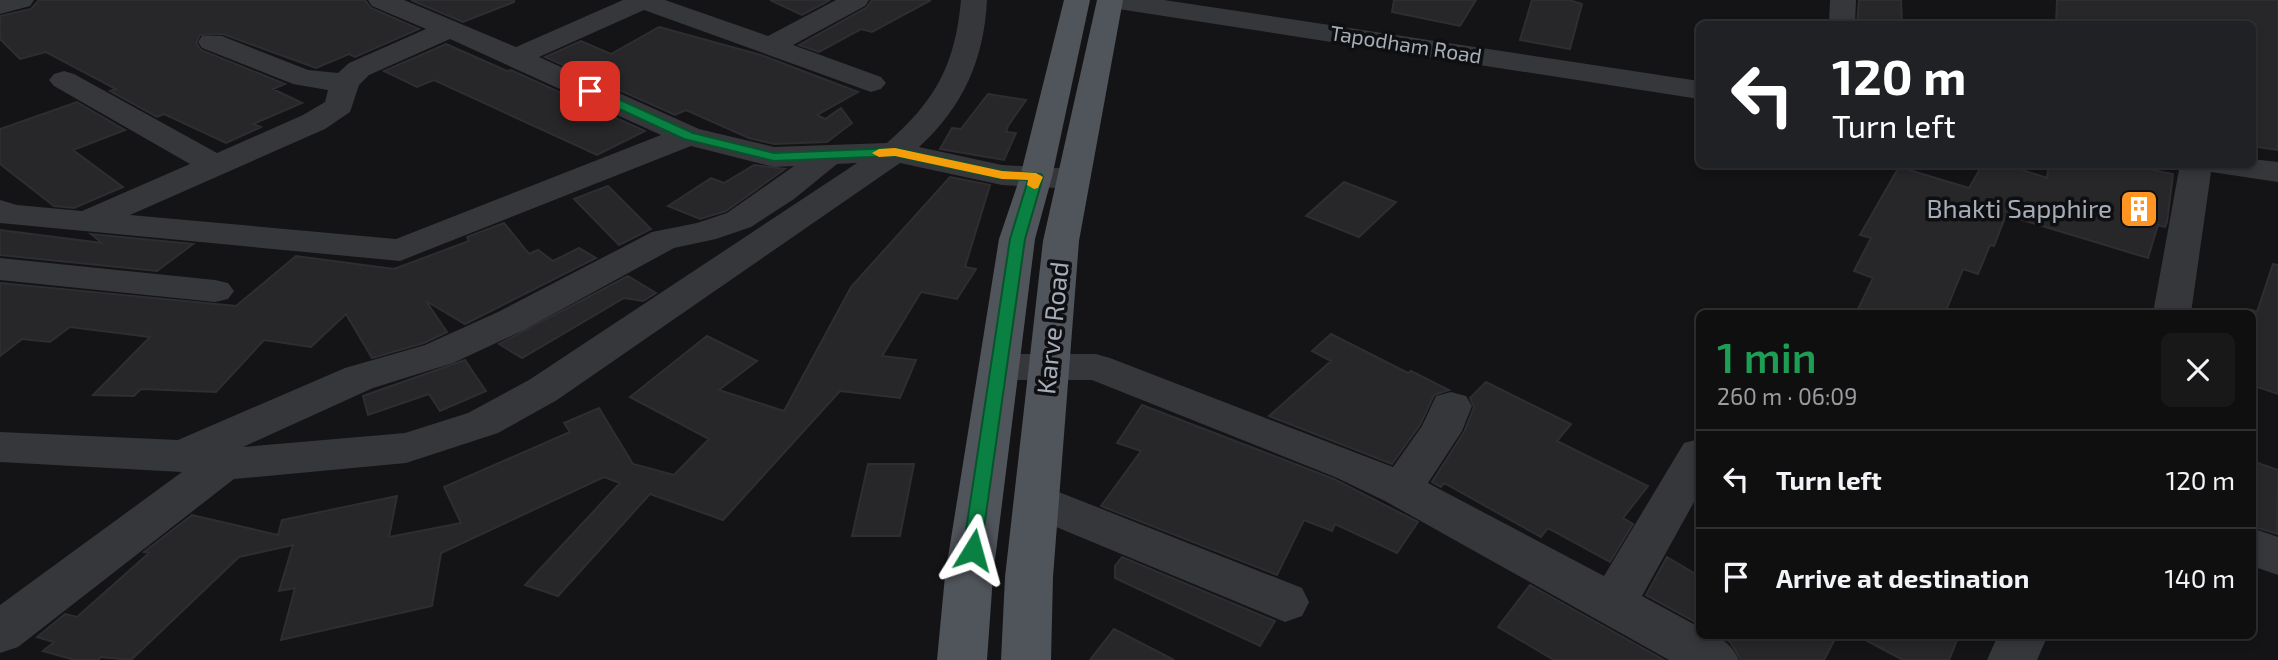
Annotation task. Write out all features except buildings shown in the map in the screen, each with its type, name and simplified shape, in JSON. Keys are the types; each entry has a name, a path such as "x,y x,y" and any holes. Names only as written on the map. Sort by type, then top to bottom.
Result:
{"main road":[{"name":"Karve Road","path":"962,660 969,576 1017,239 1036,177 1077,0"},
{"name":"Karve Road","path":"1026,660 1028,577 1061,241 1111,0"}],"street":[{"path":"0,6 21,0"},
{"path":"381,0 516,57 688,136 774,157 895,152 1002,175 1074,179"},
{"path":"516,57 642,0 871,83"},
{"path":"769,47 856,0"},
{"path":"0,447 202,460 406,449 483,423 543,390 895,152 927,125 951,95 971,41 974,0"},
{"name":"Tapodham Road","path":"1111,0 1696,90"},
{"path":"1842,21 1843,0"},
{"path":"81,224 314,122 339,106 345,83 359,69 377,58 449,29"},
{"path":"212,41 303,78 345,83"},
{"path":"64,80 215,165"},
{"path":"3,215 81,224 400,250 688,136"},
{"path":"0,632 202,460 359,378 439,354 511,321 664,239 704,232 739,220 782,192 828,155"},
{"path":"2172,310 2195,168"},
{"path":"2248,168 2278,172"},
{"path":"0,269 215,291"},
{"path":"999,367 1096,367 1401,489 1714,660"},
{"path":"1401,489 1441,431 1451,406"},
{"path":"1613,604 1696,459"},
{"path":"1036,500 1285,602"},
{"path":"2256,548 2278,557"},
{"path":"2012,660 2021,639"}],"slow traffic":[{"path":"879,153 895,152 1002,175 1036,177 1034,185"}],"place":[{"name":"Bhakti Sapphire","path":"2139,209"}],"route":[{"path":"590,91 688,136 774,157 895,152 1002,175 1036,177 1017,239 973,550"}]}
